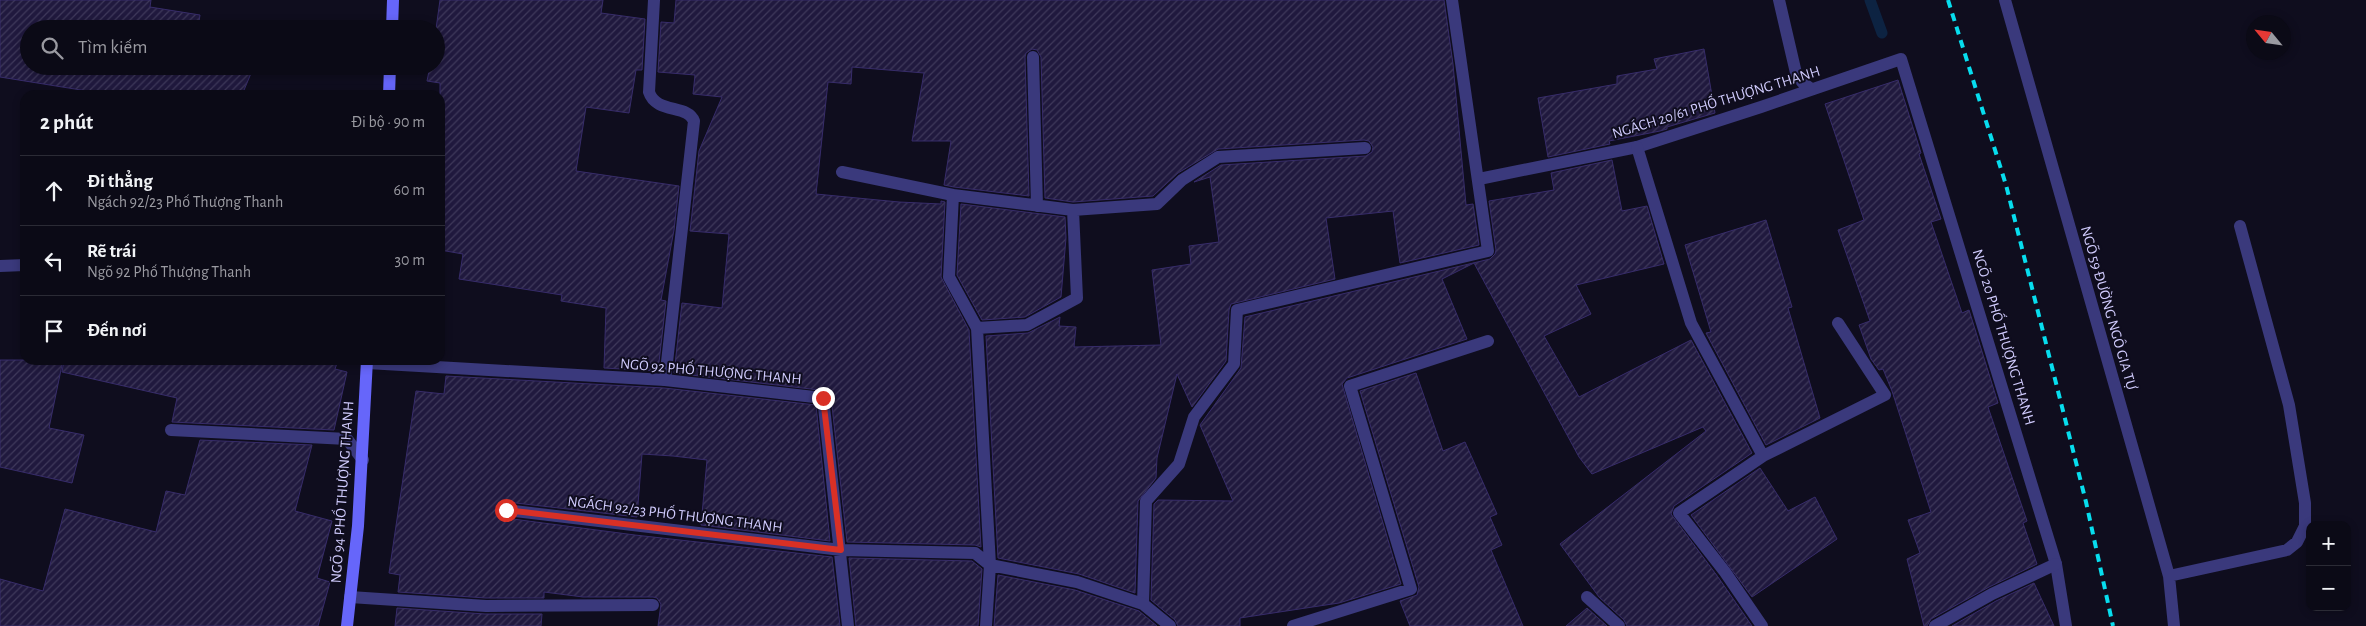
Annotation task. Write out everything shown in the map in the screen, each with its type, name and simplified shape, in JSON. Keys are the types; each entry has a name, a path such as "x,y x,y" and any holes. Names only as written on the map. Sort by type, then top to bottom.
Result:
{"street":[{"path":"392,20 393,0"},
{"path":"654,0 650,97 659,105 688,114 694,121 665,380"},
{"path":"1143,604 1146,501 1179,464 1194,417 1234,364 1237,310 1488,251 1452,0"},
{"path":"1779,0 1796,73 1810,89"},
{"name":"NGÕ 59 ĐƯỜNG NGÔ GIA TỰ","path":"2005,0 2169,576 2174,626"},
{"path":"1033,57 1037,206"},
{"name":"NGÁCH 20/61 PHỐ THƯỢNG THANH","path":"1479,179 1637,147 1901,59"},
{"name":"NGÕ 20 PHỐ THƯỢNG THANH","path":"1901,59 2056,564 2066,626"},
{"path":"389,90 390,75"},
{"path":"1637,147 1691,323 1763,456"},
{"path":"842,172 953,195 1073,210 1157,204 1182,180 1218,157 1365,148"},
{"path":"953,195 949,277 976,328 990,566 986,626"},
{"path":"976,328 1027,326 1077,298 1073,210"},
{"path":"2169,576 2287,550 2297,542 2305,526 2305,503 2289,405 2240,226"},
{"path":"0,266 20,265"},
{"path":"1762,626 1725,572 1679,513 1763,456 1885,395 1838,323"},
{"path":"1293,626 1411,589 1350,386 1488,340"},
{"name":"NGÕ 94 PHỐ THƯỢNG THANH","path":"347,626 358,526 367,365"},
{"name":"NGÕ 92 PHỐ THƯỢNG THANH","path":"417,365 665,380 823,398 848,626"},
{"path":"171,430 346,439 363,460"},
{"name":"NGÁCH 92/23 PHỐ THƯỢNG THANH","path":"506,510 841,550 975,553 990,566"},
{"path":"1935,626 1992,594 2056,564"},
{"path":"990,566 1077,582 1143,604 1170,626"},
{"path":"1586,597 1619,626"},
{"path":"350,598 486,606 653,604"}],"building":[{"path":"0,0 151,0 150,7 200,15 199,20 20,20 20,75 250,75 244,90 81,90 0,77"},
{"path":"440,0 603,0 601,13 645,19 642,70 636,70 629,113 586,107 576,171 679,186 674,230 661,300 666,301 658,371 604,368 606,308 561,301 562,295 459,279 463,254 445,251 445,90 440,90 440,83 427,81 428,75 445,75 445,20 437,20"},
{"path":"676,0 1444,0 1453,64 1466,205 1473,204 1479,245 1400,263 1393,211 1326,218 1335,279 1231,304 1226,361 1192,407 1177,374 1157,458 1156,478 1138,501 1135,593 1079,574 998,558 986,336 1028,333 1060,317 1059,326 1076,327 1074,347 1161,345 1152,270 1191,264 1189,246 1219,242 1210,177 1194,182 1221,165 1366,156 1372,152 1373,147 1369,141 1364,140 1218,149 1178,173 1153,196 1073,202 1045,198 1041,57 1037,50 1032,49 1026,53 1025,57 1029,196 954,187 944,185 951,141 912,141 924,73 852,67 851,84 828,82 816,194 899,202 941,204 941,201 945,202 941,277 969,330 981,547 975,545 847,542 831,397 828,391 674,373 682,303 722,308 729,234 690,231 699,151 722,97 693,94 695,75 658,72 661,22 674,23"},
{"path":"1704,49 1715,113 1667,127 1667,129 1660,131 1609,141 1610,144 1548,157 1538,98 1617,84 1617,76 1657,69 1654,59"},
{"path":"1898,80 1921,153 1919,154 1941,219 1931,222 1962,313 1969,310 1998,403 1988,407 2027,521 2023,523 2037,564 1989,587 1931,619 1927,626 1924,626 1907,559 1920,553 1908,520 1931,512 1892,391 1883,369 1879,370 1871,359 1859,325 1870,321 1838,230 1864,220 1825,104"},
{"path":"1612,160 1622,211 1647,206 1664,264 1576,285 1591,314 1544,336 1579,397 1691,340 1752,453 1674,506 1671,514 1752,626 1627,626 1624,620 1599,597 1560,544 1706,431 1703,427 1592,474 1579,457 1474,263 1442,279 1467,339 1347,378 1342,384 1401,584 1339,603 1240,618 1240,626 1178,626 1175,620 1151,600 1154,504 1158,500 1233,501 1200,425 1241,368 1245,317 1490,259 1496,250 1489,201 1554,190 1551,173"},
{"path":"961,204 1065,217 1066,238 1061,297 1025,317 982,320 957,275"},
{"path":"1766,220 1792,307 1788,308 1820,418 1766,445 1706,333 1711,332 1685,245"},
{"path":"0,360 20,360 20,365 62,365 49,428 84,435 72,483 0,467"},
{"path":"63,365 336,365 335,369 347,372 334,430 172,422 177,398 62,372"},
{"path":"1416,373 1443,451 1465,442 1497,514 1490,517 1502,545 1491,550 1523,626 1410,626 1400,601 1417,595 1419,587 1360,391"},
{"path":"446,376 664,388 816,405 830,541 701,525 707,460 673,456 642,454 637,517 507,502 500,505 498,510 501,516 505,518 832,557 840,626 658,626 661,604 657,598 653,597 583,597 544,592 544,598 486,598 398,592 400,575 389,573 416,391 444,394"},
{"path":"200,440 312,445 295,511 332,521 317,578 330,582 318,626 0,626 0,579 43,591 65,509 156,532 166,491 185,495"},
{"path":"1760,468 1788,511 1815,497 1837,539 1752,597 1691,515"},
{"path":"849,558 972,561 982,569 978,626 856,626"},
{"path":"998,575 1075,590 1139,611 1157,626 994,626"},
{"path":"2034,583 2054,626 1952,626 1996,601"},
{"path":"397,608 485,614 542,614 541,626 395,626"},
{"path":"1587,608 1607,626 1566,626"}],"waterway":[{"path":"1870,0 1882,33"}],"railway":[{"path":"1948,0 2006,185 2086,502 2113,626"}],"route":[{"path":"506,510 841,550 823,398"}]}
